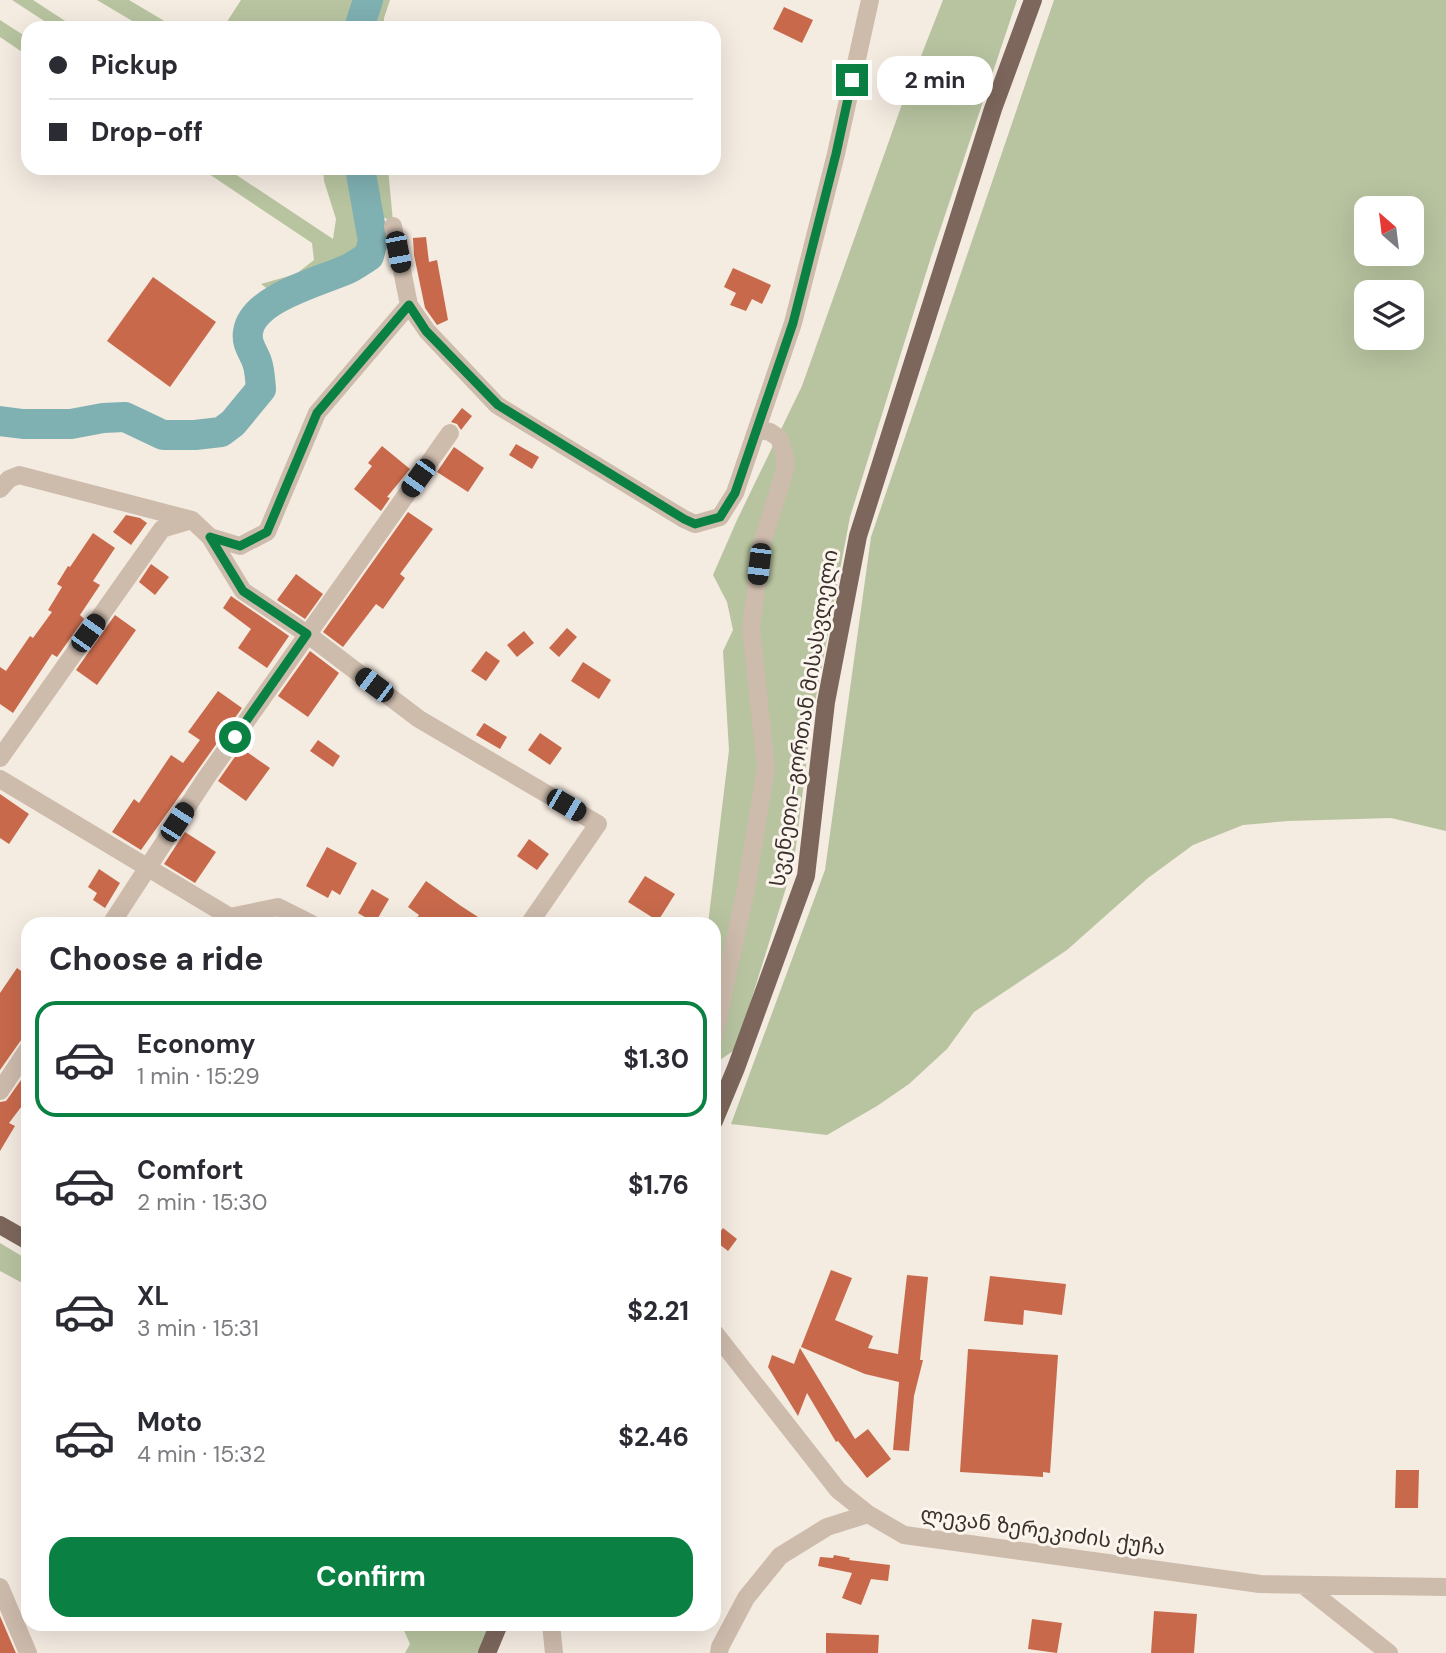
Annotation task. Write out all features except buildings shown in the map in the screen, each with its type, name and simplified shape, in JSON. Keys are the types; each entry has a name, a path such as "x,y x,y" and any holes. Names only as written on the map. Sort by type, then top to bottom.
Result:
{"main road":[{"name":"სვენეთი-გორთან მისასვლელი","path":"721,1104 806,876 826,702 858,536 993,109 1033,0"},
{"path":"0,1225 21,1237"},
{"path":"487,1653 496,1631"}],"street":[{"path":"393,226 409,305 426,331 498,405 684,519 695,524 720,517 735,493 797,311 870,0"},
{"path":"210,537 240,546 267,532 317,413 409,305"},
{"path":"721,1004 746,889 766,768 751,628 762,543 785,470 785,456 779,438 770,432 757,429"},
{"path":"116,917 206,778 450,433"},
{"path":"0,489 9,479 19,475 192,520 210,537 243,591 307,634 419,719 598,824 534,917"},
{"path":"0,758 162,529 192,520"},
{"path":"0,779 230,917 278,907 298,917"},
{"path":"0,1091 21,1060"},
{"name":"ლევან ზერეკიძის ქუჩა","path":"721,1341 838,1490 868,1514 904,1535 1260,1584 1446,1587"},
{"path":"719,1653 746,1598 780,1556 827,1527 868,1514"},
{"path":"1304,1585 1390,1653"},
{"path":"0,1587 28,1653"},
{"path":"552,1631 554,1653"}],"green space":[{"path":"12,0 33,0 65,21 44,21"},
{"path":"97,0 129,0 164,21 132,21"},
{"path":"241,0 390,0 384,21 228,21"},
{"path":"943,0 1017,0 931,257 850,517 812,718 794,862 736,1049 721,1059 721,917 709,917 729,750 723,651 733,630 727,602 713,575 802,386 901,107"},
{"path":"1054,0 1446,0 1446,831 1391,818 1288,821 1243,825 1193,845 1148,878 1067,950 974,1012 947,1049 909,1084 877,1106 827,1135 731,1124 825,870 871,537"},
{"path":"0,20 21,34 21,51 0,37"},
{"path":"210,175 237,175 333,239 336,219 324,175 389,175 393,222 368,210 373,241 369,256 352,267 279,298 261,284 296,274 314,260 312,243"},
{"path":"0,1243 21,1256 21,1282 0,1271"},
{"path":"404,1631 496,1631 487,1653 405,1653 410,1644"}],"waterway":[{"path":"361,21 368,0"},
{"path":"0,421 71,424 125,417 163,435 221,432 233,423 261,389 258,365 250,347 248,332 262,309 291,292 350,268 369,256 373,241 361,175"}],"route":[{"path":"235,737 307,634 243,591 210,537 240,546 267,532 317,413 409,305 426,331 498,405 684,519 695,524 720,517 735,493 793,323 852,80"}]}
